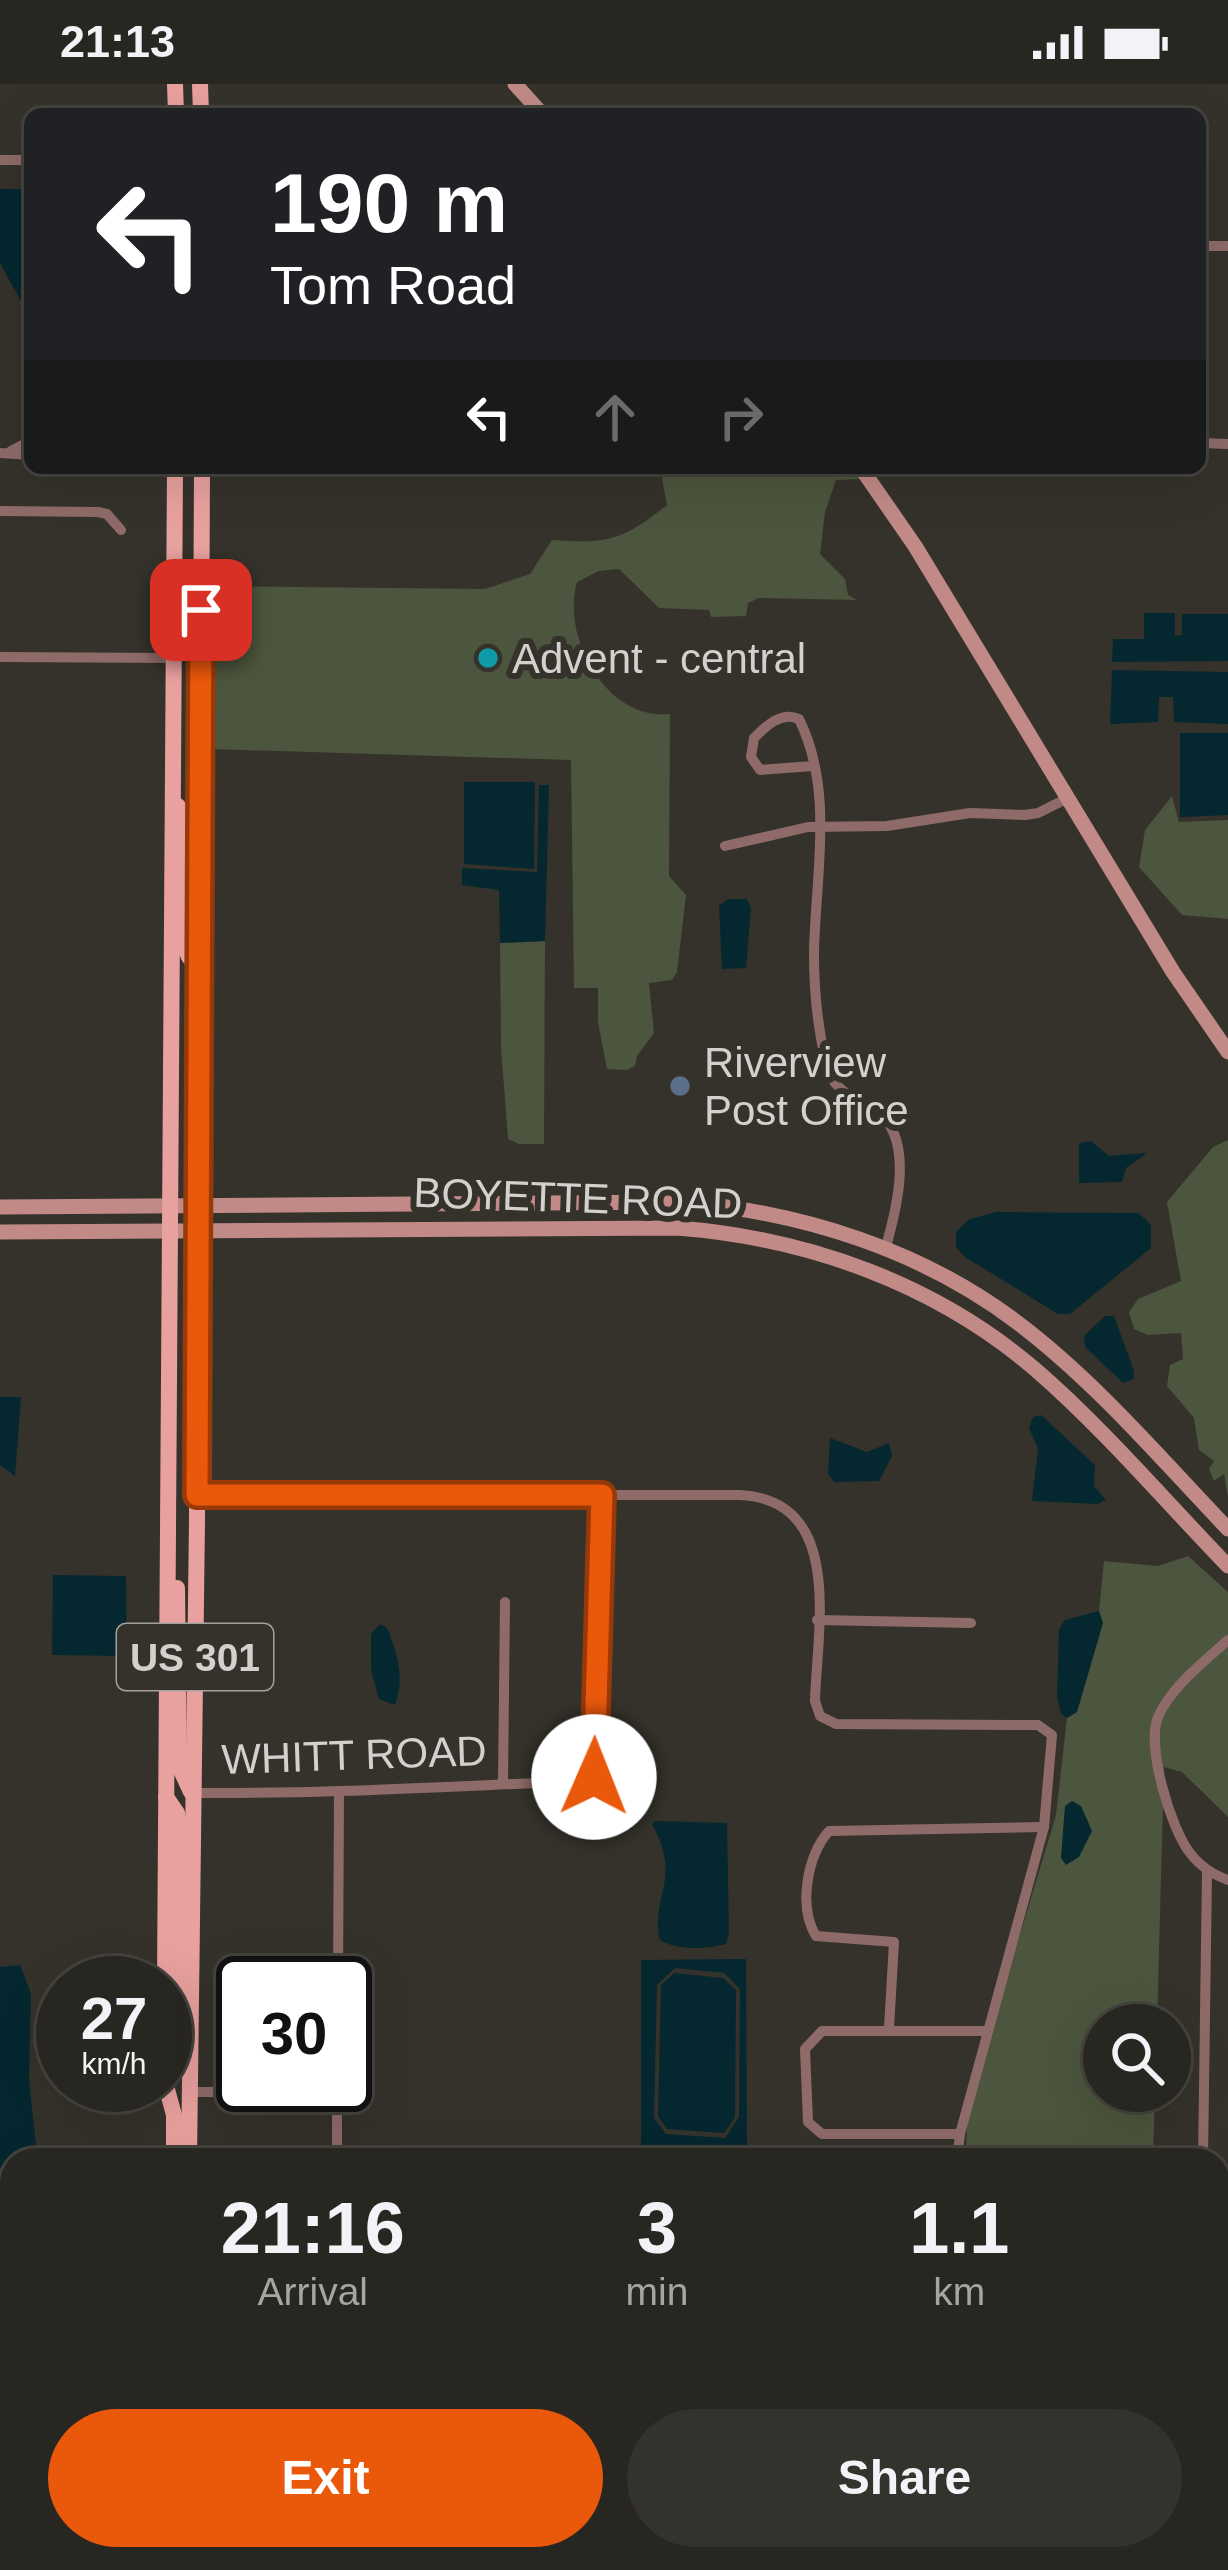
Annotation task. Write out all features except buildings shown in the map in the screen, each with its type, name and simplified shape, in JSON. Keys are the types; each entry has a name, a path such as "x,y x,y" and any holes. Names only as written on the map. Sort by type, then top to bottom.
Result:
{"main road":[{"path":"515,84 537,108"},
{"name":"US 301","path":"164,1956 175,474"},
{"name":"US 301","path":"190,1956 200,1206 197,961 202,474"},
{"path":"865,474 895,514 1173,972 1228,1052"},
{"path":"174,658 200,658"},
{"path":"173,795 184,829 185,947 197,961"},
{"name":"BOYETTE ROAD","path":"0,1207 685,1202 771,1214 885,1250 969,1291 1021,1325 1114,1411 1228,1529"},
{"name":"BOYETTE ROAD","path":"0,1232 677,1228 756,1238 836,1259 922,1294 1018,1356 1095,1427 1228,1566"},
{"path":"168,1544 176,1571 179,1618 178,1766 192,1793"},
{"path":"166,1796 177,1813 179,1833 178,1956"},
{"path":"163,2148 164,2112"},
{"path":"173,2112 174,2148"},
{"name":"US 301","path":"188,2148 189,2112"}],"street":[{"path":"0,512 98,512 107,514 121,530"},
{"path":"0,657 174,658"},
{"path":"813,766 760,770 752,757 754,738 782,717 795,716 813,766 821,827 814,958 825,1062 838,1087 885,1118 897,1142 896,1204 885,1250"},
{"path":"725,846 782,831 887,826 970,813 1025,815 1068,798"},
{"path":"197,1495 746,1495 783,1507 804,1527 814,1545 815,1701 820,1716 836,1724 1037,1725 1052,1736 1044,1828 959,2148"},
{"name":"WHITT ROAD","path":"192,1793 421,1791 585,1781 596,1773 594,1671 602,1495"},
{"path":"503,1783 505,1602"},
{"path":"817,1620 971,1623"},
{"path":"1228,1640 1169,1699 1154,1730 1173,1826 1207,1872 1228,1880"},
{"path":"338,1956 340,1792"},
{"path":"889,2028 894,1942 816,1936 806,1920 813,1850 829,1831 1044,1828"},
{"path":"1203,2148 1207,1872"},
{"path":"960,2134 822,2134 808,2122 805,2049 822,2031 988,2031"},
{"path":"337,2112 337,2148"}],"green space":[{"path":"661,474 858,474 860,479 836,480 825,512 820,554 845,579 848,595 857,600 759,598 748,603 746,616 711,617 709,610 659,608 619,569 599,571 577,582 576,627 594,672 627,704 647,713 670,714 669,876 686,895 677,972 672,980 649,983 654,1033 635,1066 607,1069 598,1022 598,988 574,988 571,760 210,749 210,586 485,589 530,574 552,540 614,537 667,505"},
{"path":"1172,796 1179,822 1228,820 1228,919 1182,915 1139,867 1145,830"},
{"path":"545,941 544,1144 519,1144 508,1139 500,943"},
{"path":"1228,1140 1228,1497 1224,1474 1214,1481 1209,1469 1214,1461 1199,1450 1194,1418 1167,1386 1170,1365 1183,1359 1181,1333 1148,1335 1134,1329 1129,1312 1138,1299 1181,1281 1167,1202 1213,1147"},
{"path":"1188,1556 1228,1592 1228,1817 1182,1772 1164,1767 1158,2004 1083,2004 1083,2112 1154,2112 1153,2148 966,2148 967,2111 1056,1815 1067,1718 1077,1711 1102,1623 1104,1561 1158,1566"}],"water":[{"path":"0,189 24,189 24,307 0,263"},
{"path":"1144,613 1175,613 1175,636 1182,635 1182,614 1228,614 1228,661 1112,662 1113,639 1144,639"},
{"path":"1112,670 1228,672 1228,724 1174,722 1173,697 1159,697 1158,722 1110,724"},
{"path":"1180,733 1228,733 1228,815 1180,817"},
{"path":"464,782 535,782 534,869 464,864"},
{"path":"539,785 549,785 545,941 500,943 499,890 462,885 462,868 537,872"},
{"path":"728,899 747,899 751,908 746,968 722,969 719,906"},
{"path":"1091,1141 1109,1156 1147,1153 1126,1168 1122,1182 1079,1183 1079,1143"},
{"path":"996,1212 1139,1213 1151,1225 1151,1248 1070,1314 1058,1314 956,1247 956,1232 968,1220"},
{"path":"1105,1316 1114,1316 1134,1371 1134,1379 1123,1383 1085,1347 1084,1336"},
{"path":"0,1397 21,1397 15,1476 0,1465"},
{"path":"1041,1415 1095,1465 1094,1486 1106,1500 1098,1504 1032,1501 1038,1449 1029,1428 1033,1417"},
{"path":"830,1438 867,1452 889,1443 892,1456 879,1481 834,1482 828,1474"},
{"path":"53,1575 126,1576 127,1656 52,1655"},
{"path":"1099,1611 1103,1623 1077,1712 1067,1718 1061,1714 1057,1697 1059,1629 1065,1620"},
{"path":"380,1624 387,1628 398,1666 395,1705 379,1699 371,1670 371,1634"},
{"path":"1072,1801 1081,1806 1092,1831 1079,1857 1066,1865 1061,1858 1065,1806"},
{"path":"655,1821 727,1823 726,1944 692,1948 660,1940 659,1911 666,1874"},
{"path":"746,1959 747,2148 641,2148 641,1960","holes":["675,1968 724,1973 740,1989 739,2117 725,2138 666,2134 654,2118 657,1985"]},
{"path":"20,1965 31,1994 29,2079 36,2148 0,2148 0,1967"},
{"path":"674,1973 723,1978 736,1990 735,2117 724,2133 667,2129 658,2116 661,1985"}],"place":[{"name":"Advent - central","path":"488,658"},
{"name":"Riverview Post Office","path":"680,1086"}],"route":[{"path":"201,610 197,1495 602,1495 594,1777"}]}
